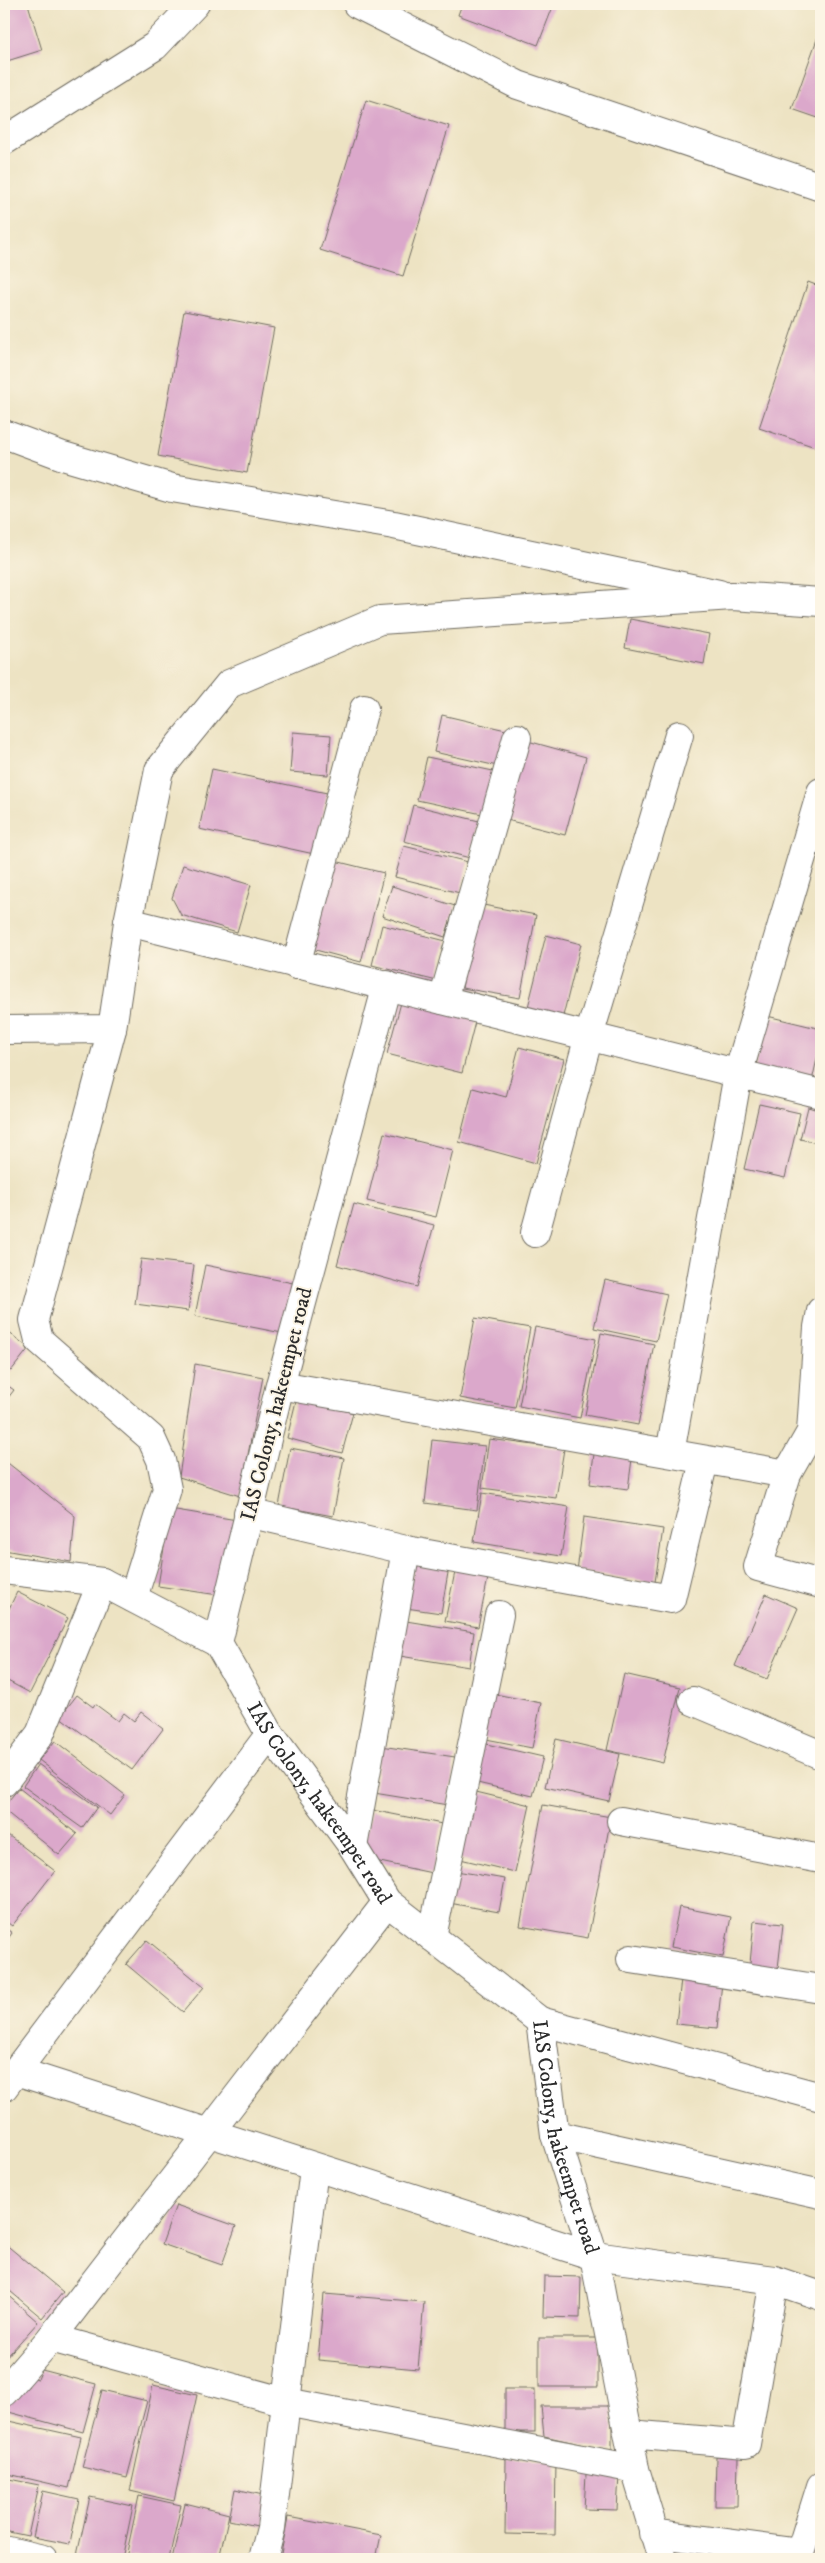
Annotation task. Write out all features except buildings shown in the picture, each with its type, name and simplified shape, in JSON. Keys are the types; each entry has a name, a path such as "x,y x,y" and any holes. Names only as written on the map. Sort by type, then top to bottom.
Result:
{"street":[{"path":"4,141 155,46 195,4"},
{"path":"357,4 518,85 821,187"},
{"path":"4,434 63,456 172,488 394,525 732,596"},
{"path":"133,1598 167,1489 161,1460 151,1438 39,1340 34,1320 112,1029 128,922 160,770 229,684 380,620 732,596 821,602"},
{"path":"296,965 364,709"},
{"path":"535,1233 589,1036 679,735"},
{"path":"443,1000 517,738"},
{"path":"670,1452 738,1074 821,792"},
{"path":"128,922 821,1094"},
{"name":"IAS Colony, hakeempet road","path":"387,985 280,1385 218,1642 270,1734 353,1847 387,1902 540,2021 555,2135 594,2256 630,2434 635,2469 662,2559"},
{"path":"4,1030 112,1029"},
{"path":"821,1311 818,1326 811,1432 787,1474 758,1566 821,1584"},
{"path":"280,1385 670,1452 704,1461 787,1474"},
{"path":"248,1513 406,1550 671,1599 704,1461"},
{"path":"353,1847 406,1550"},
{"path":"4,1570 102,1582 218,1642"},
{"path":"4,1782 40,1734 102,1582"},
{"path":"432,1937 499,1615"},
{"path":"693,1701 821,1755"},
{"path":"270,1734 10,2079 208,2132 314,2168 594,2256 774,2280 821,2296"},
{"path":"621,1821 821,1859"},
{"path":"4,2392 51,2338 387,1902"},
{"path":"631,1959 821,1989"},
{"path":"540,2021 821,2097"},
{"path":"555,2135 821,2194"},
{"path":"263,2559 271,2528 314,2168"},
{"path":"630,2434 746,2444 774,2280"},
{"path":"51,2338 286,2402 635,2469"},
{"path":"653,2533 800,2553 821,2486"},
{"path":"4,2550 43,2559"}]}
